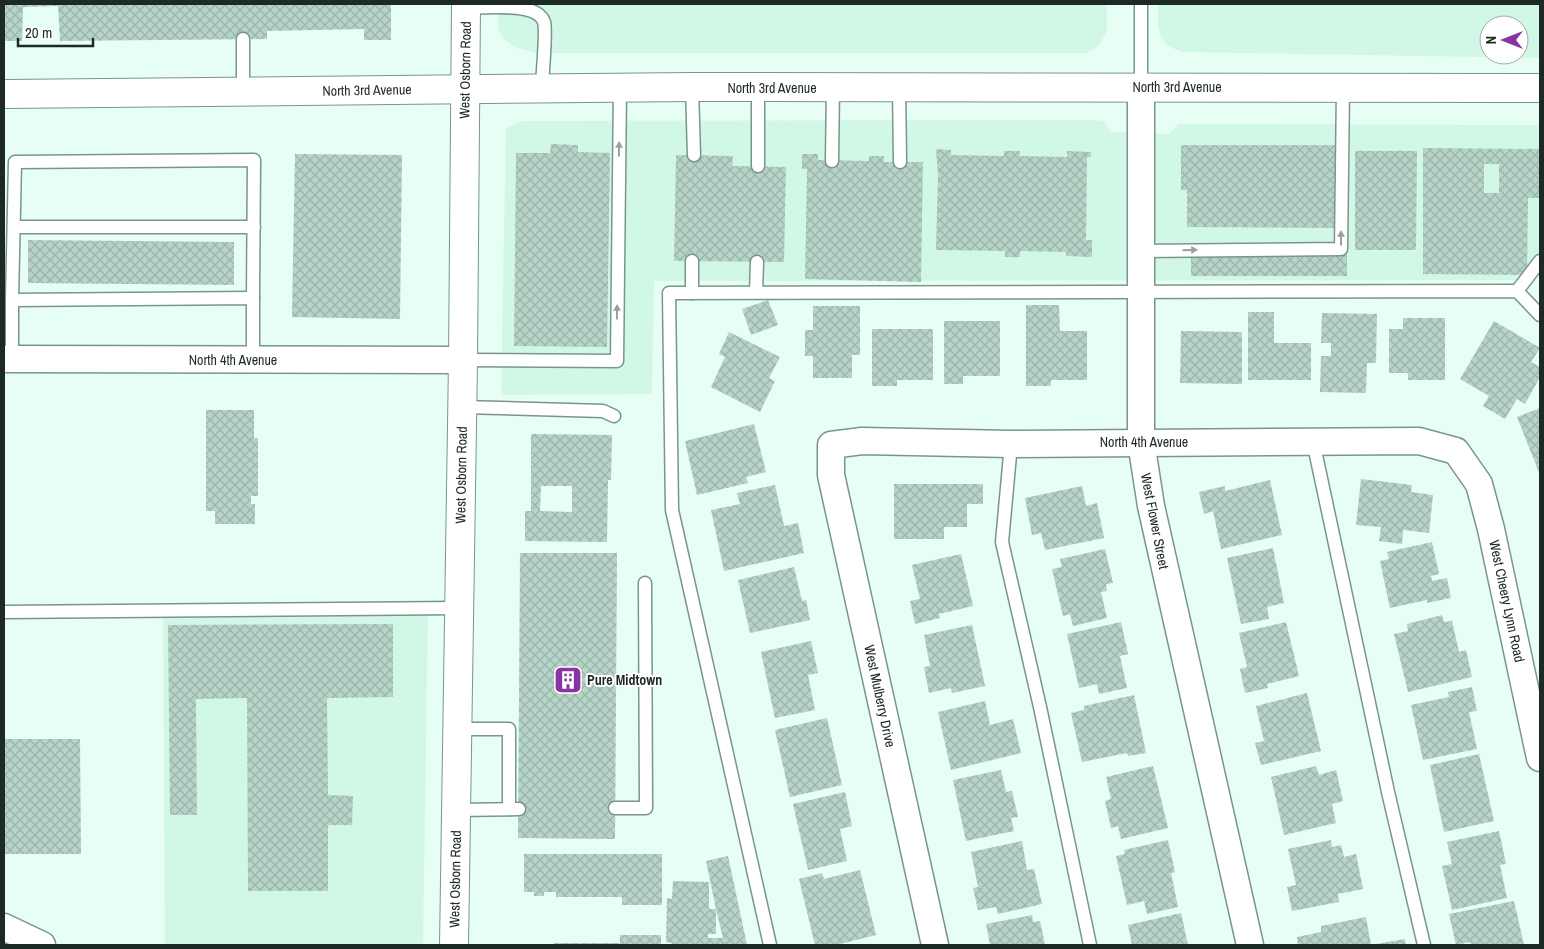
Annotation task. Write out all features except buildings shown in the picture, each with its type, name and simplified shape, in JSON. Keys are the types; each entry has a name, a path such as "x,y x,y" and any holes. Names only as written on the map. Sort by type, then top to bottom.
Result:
{"street":[{"name":"West Osborn Road","path":"454,945 463,360 466,6"},
{"name":"West Flower Street","path":"1141,87 1141,442 1151,506 1250,945"},
{"name":"North 3rd Avenue","path":"4,94 542,88 1540,88"},
{"name":"North 4th Avenue","path":"8,359 463,360"},
{"name":"North 4th Avenue","path":"831,445 862,441 1011,444 1419,441 1456,451"},
{"name":"West Mulberry Drive","path":"831,445 831,475 935,945"},
{"name":"West Cheery Lynn Road","path":"1456,451 1480,484 1540,758"},
{"path":"4,927 42,945"}],"lane":[{"path":"1141,4 1141,87"},
{"path":"466,6 517,8 533,11 542,18 544,28 542,88"},
{"path":"243,39 243,92"},
{"path":"900,87 900,162"},
{"path":"463,360 617,361 620,88"},
{"path":"692,88 694,155"},
{"path":"758,88 758,166"},
{"path":"832,161 833,88"},
{"path":"1141,251 1341,249 1343,88"},
{"path":"8,359 12,300 15,162 254,160 253,359"},
{"path":"14,227 254,227"},
{"path":"692,261 692,293"},
{"path":"1517,291 1540,261"},
{"path":"756,292 757,262"},
{"path":"770,945 672,510 669,293 756,292 842,286 1141,292 1517,291 1540,315"},
{"path":"12,300 253,298"},
{"path":"462,407 603,412 614,416"},
{"path":"1313,441 1388,792 1424,945"},
{"path":"1011,444 1002,542 1040,707 1090,945"},
{"path":"615,808 646,808 645,583"},
{"path":"4,612 459,608"},
{"path":"456,810 514,809 509,728 457,728"}],"shaded area":[{"path":"497,4 1107,4 1107,32 1098,46 1086,53 536,53 517,48 506,41 499,31"},
{"path":"1158,4 1540,4 1540,58 1529,58 1529,15 1479,15 1479,57 1182,52 1168,46 1161,37 1158,26"},
{"path":"522,121 1104,121 1111,132 1169,134 1179,124 1540,125 1540,259 1524,280 654,281 652,394 501,395 506,128"},
{"path":"428,609 423,945 165,945 163,612"}],"place":[{"name":"Pure Midtown","path":"568,680"}]}
